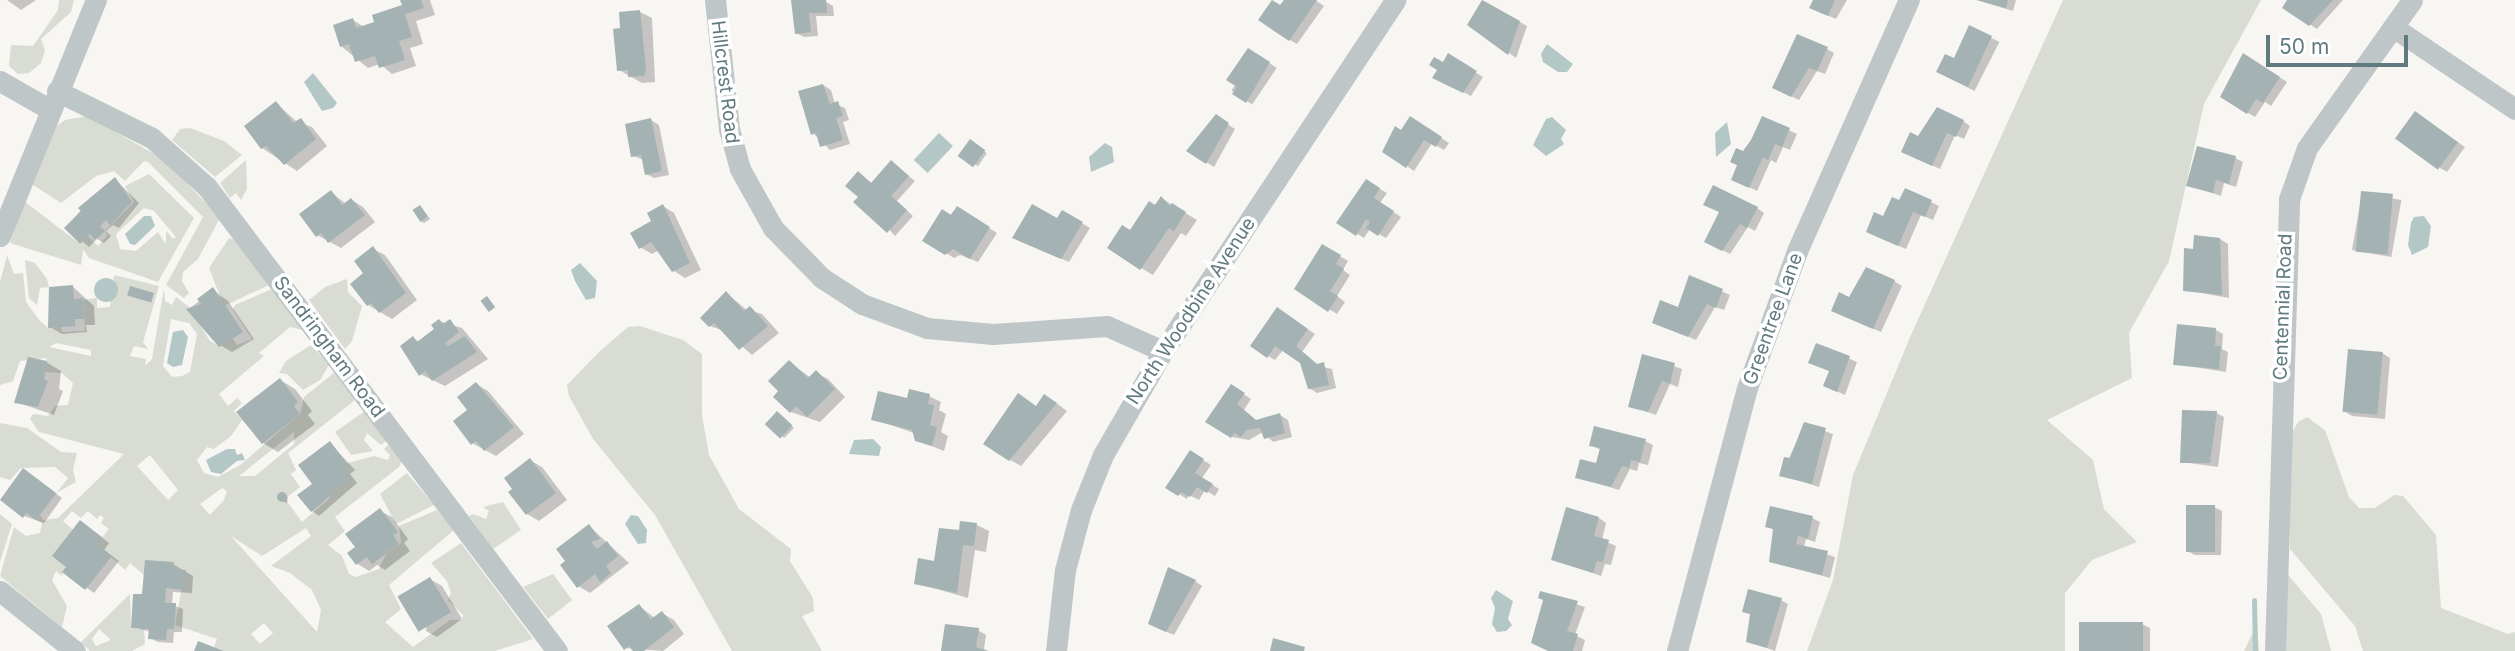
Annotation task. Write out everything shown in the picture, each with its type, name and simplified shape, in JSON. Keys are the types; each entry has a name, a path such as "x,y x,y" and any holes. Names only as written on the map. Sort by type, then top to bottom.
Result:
{"street":[{"path":"0,236 53,100 96,0"},
{"name":"Hillcrest Road","path":"715,0 729,129 740,169 773,228 822,278 862,304 927,328 993,334 1107,326 1163,351"},
{"name":"North Woodbine Avenue","path":"1056,651 1065,570 1081,510 1103,455 1163,351 1395,0"},
{"name":"Greentree Lane","path":"1676,651 1755,366 1797,251 1909,0"},
{"name":"Centennial Road","path":"2275,651 2289,198 2307,148 2412,0"},
{"path":"2393,27 2515,109"},
{"name":"Sandringham Road","path":"0,81 152,138 207,187 557,651"},
{"path":"0,591 75,651"}],"shaded area":[{"path":"59,0 74,0 71,12 41,39 45,50 41,63 29,73 18,74 9,66 11,45 33,46 58,10"},
{"path":"2063,0 2261,0 2204,104 2169,261 2129,333 2132,378 2047,420 2093,460 2104,509 2137,542 2092,560 2065,593 2065,651 1807,651 1833,580 1853,475 1911,335"},
{"path":"1547,44 1573,64 1567,72 1558,72 1543,62 1541,54"},
{"path":"313,73 337,103 333,108 322,111 304,82"},
{"path":"87,116 165,160 220,218 198,259 183,272 182,281 189,293 184,298 166,285 203,217 148,162 144,161 125,181 114,171 96,176 61,203 30,183 54,128 65,120"},
{"path":"1552,117 1566,130 1561,139 1564,144 1546,156 1533,145 1546,119"},
{"path":"1727,122 1731,144 1716,157 1715,133"},
{"path":"190,128 224,141 242,155 215,177 172,140 180,129"},
{"path":"939,133 953,146 928,173 914,160"},
{"path":"1105,143 1112,147 1114,162 1091,172 1089,157"},
{"path":"246,160 247,189 241,200 236,193 230,198 220,183"},
{"path":"149,174 194,218 158,282 89,258 83,249 81,265 10,243 24,201 80,244 88,236 98,246 108,235 105,231 134,202 125,186","holes":["144,208 154,211 176,237 173,239 166,231 166,244 158,232 136,251 120,249 116,234"]},
{"path":"144,216 151,216 155,226 135,245 130,244 125,234"},
{"path":"2424,216 2431,226 2428,247 2412,255 2408,245 2411,223 2414,217"},
{"path":"229,238 235,240 269,285 224,306 209,268"},
{"path":"7,255 14,274 23,273 26,302 48,328 61,327 62,332 85,331 83,300 97,298 97,308 110,307 114,275 159,286 143,342 148,349 134,346 130,356 146,359 145,366 152,359 164,288 165,301 172,305 176,297 189,307 210,341 219,346 227,340 233,339 237,345 252,339 233,310 235,305 272,289 303,330 290,327 259,353 264,356 219,394 228,406 237,398 242,403 234,411 242,420 231,436 214,449 207,447 197,460 204,473 218,477 240,465 300,414 304,397 335,372 355,400 288,453 296,470 291,474 300,487 287,497 280,492 278,501 286,500 302,522 329,499 347,463 374,456 388,460 390,455 384,449 389,444 402,461 399,467 335,517 345,531 328,545 342,556 349,574 356,577 379,569 386,554 401,543 399,526 437,510 454,530 389,585 401,609 385,622 413,647 450,620 462,620 463,615 448,600 451,593 447,581 431,563 461,543 533,639 495,651 224,651 214,647 217,639 175,625 185,570 173,569 174,563 144,575 130,563 125,570 97,544 109,529 101,523 104,518 100,515 97,519 88,511 81,518 72,511 63,521 73,530 66,567 62,576 56,571 52,580 67,606 62,627 0,576 14,527 26,536 40,533 42,523 36,520 68,478 55,467 21,468 10,480 0,477 0,423 27,428 61,452 77,453 73,470 76,482 58,492 40,515 43,520 58,518 124,454 39,432 30,419 33,414 48,416 55,406 68,405 73,383 62,373 44,372 47,358 20,361 13,381 0,385 0,282","holes":["171,319 189,323 197,334 190,372 172,377 163,366","56,343 91,350 91,356 49,347","294,432 294,444 255,476 239,476","150,455 178,490 168,500 137,466","222,488 227,491 224,500 210,515 200,504","306,528 311,536 271,566 290,573 312,590 321,610 317,632 231,536 262,556","264,623 273,633 260,644 251,634"]},
{"path":"25,260 35,263 47,279 49,287 40,288 37,305 29,298"},
{"path":"580,263 597,281 595,298 586,300 575,281 571,270"},
{"path":"106,278 114,282 118,290 114,298 106,302 98,298 94,290 98,282"},
{"path":"347,279 348,292 362,306 352,341 345,349 309,300 325,287"},
{"path":"640,326 683,340 702,354 702,415 709,455 739,509 791,549 790,561 813,598 814,611 802,616 822,651 732,651 655,515 593,439 569,396 567,385 628,327"},
{"path":"183,330 188,337 182,365 173,367 167,363 173,332"},
{"path":"311,345 329,365 320,380 303,390 287,374 279,373 286,361"},
{"path":"365,411 386,441 381,445 367,433 364,440 373,451 351,455 335,432"},
{"path":"2307,417 2325,430 2349,497 2359,508 2375,508 2394,495 2403,496 2436,535 2441,608 2508,634 2515,632 2515,651 2363,651 2355,626 2290,549 2289,438 2298,422"},
{"path":"873,439 881,447 879,456 849,454 854,440"},
{"path":"227,449 235,449 237,455 242,453 245,460 237,461 221,474 211,472 206,460"},
{"path":"407,473 434,505 396,524 380,494"},
{"path":"503,502 521,530 493,549 469,516 473,514 486,519 489,511 483,507"},
{"path":"0,514 12,524 0,562"},
{"path":"631,515 638,516 647,530 646,543 638,544 625,524"},
{"path":"2283,569 2321,614 2331,651 2284,651"},
{"path":"553,574 572,600 548,619 523,587"},
{"path":"1496,590 1513,601 1508,619 1512,625 1506,631 1497,632 1492,624 1495,608 1491,598"},
{"path":"130,594 131,628 144,629 145,644 132,651 90,651 81,642","holes":["99,629 111,640 96,646 92,639"]},
{"path":"2257,624 2259,651 2244,651"}],"building":[{"path":"400,0 421,0 424,8 405,14 412,37 399,41 405,60 379,68 375,56 355,62 349,44 340,47 333,25 353,18 356,28 374,22 372,15 402,5"},
{"path":"791,0 826,0 827,13 809,13 811,32 795,34"},
{"path":"1272,0 1280,5 1284,0 1317,0 1289,41 1258,20"},
{"path":"1482,0 1520,21 1508,55 1467,25"},
{"path":"1813,0 1835,0 1828,16 1809,8"},
{"path":"1977,0 2008,0 2006,8"},
{"path":"2287,0 2333,0 2309,26 2282,8"},
{"path":"640,10 646,68 644,76 628,77 628,70 617,71 613,29 620,28 619,12"},
{"path":"1969,25 1992,36 1968,87 1936,72 1945,54 1954,58"},
{"path":"1797,34 1828,47 1817,71 1809,68 1791,97 1772,88"},
{"path":"1248,48 1270,62 1246,103 1232,94 1237,87 1226,80"},
{"path":"1448,53 1477,71 1463,93 1432,78 1437,70 1429,65 1434,57 1443,62"},
{"path":"2243,53 2280,77 2263,103 2256,99 2247,114 2220,97"},
{"path":"823,84 830,104 838,101 843,116 836,118 843,140 820,147 816,133 811,135 798,91"},
{"path":"276,101 293,123 301,118 316,139 284,165 266,146 261,149 244,126"},
{"path":"1937,107 1964,120 1956,137 1947,133 1932,166 1901,152 1910,132 1918,136"},
{"path":"2415,111 2458,142 2438,170 2395,139"},
{"path":"1216,114 1229,123 1206,164 1186,151"},
{"path":"1410,116 1442,137 1436,147 1424,140 1406,168 1382,152 1395,126 1401,130"},
{"path":"1762,116 1790,128 1782,147 1775,144 1768,160 1763,157 1749,188 1731,180 1737,165 1730,162 1736,148 1743,151 1751,140"},
{"path":"651,118 662,171 645,175 641,155 631,157 625,124"},
{"path":"970,139 985,150 973,167 958,156"},
{"path":"2197,146 2236,156 2229,184 2216,180 2213,193 2186,186"},
{"path":"891,160 909,176 891,196 907,210 887,233 853,202 858,197 845,186 858,171 871,183"},
{"path":"115,177 132,202 110,225 106,220 100,226 105,231 95,240 90,234 80,244 64,228 81,211 78,208"},
{"path":"1366,179 1380,188 1374,198 1394,211 1378,236 1366,228 1370,222 1366,219 1356,236 1336,223"},
{"path":"1713,185 1758,207 1747,228 1740,224 1722,251 1704,242 1719,212 1703,205"},
{"path":"1905,188 1932,200 1925,217 1913,212 1898,246 1866,232 1874,212 1883,216 1892,197 1899,200"},
{"path":"331,190 342,205 351,198 365,215 328,243 321,233 316,237 299,214"},
{"path":"2361,191 2393,194 2388,255 2356,252"},
{"path":"1161,196 1170,206 1172,203 1186,212 1174,231 1169,228 1140,270 1107,248 1122,225 1130,230 1149,201 1155,205"},
{"path":"663,204 690,263 672,272 651,242 639,249 630,233 651,221 647,213"},
{"path":"1032,204 1057,218 1062,210 1083,222 1061,259 1012,238"},
{"path":"420,205 428,217 420,222 413,210"},
{"path":"957,206 990,227 970,259 953,249 945,255 922,241 942,209 951,215"},
{"path":"2194,235 2220,238 2222,295 2183,291 2184,248 2193,249"},
{"path":"1322,244 1341,255 1336,264 1344,269 1330,291 1338,296 1328,312 1294,289"},
{"path":"373,246 406,293 379,313 371,303 367,306 350,284 363,273 354,261"},
{"path":"1866,267 1895,280 1873,329 1831,311 1839,292 1849,297"},
{"path":"1689,275 1723,289 1716,308 1707,304 1688,337 1652,323 1660,300 1678,307"},
{"path":"73,285 74,299 83,298 84,319 75,319 75,326 48,328 49,287"},
{"path":"130,286 154,293 151,303 127,296"},
{"path":"213,287 243,332 219,347 186,309 201,304 197,299"},
{"path":"726,291 744,311 750,306 768,326 739,350 714,323 709,327 700,318"},
{"path":"487,296 495,307 489,312 481,301"},
{"path":"1277,307 1308,329 1296,346 1317,364 1324,362 1329,385 1308,389 1300,363 1275,346 1267,358 1250,346"},
{"path":"439,319 443,324 450,319 459,332 445,343 448,346 465,336 477,352 432,381 425,371 419,376 400,346 413,336 417,342 434,329 431,325"},
{"path":"2177,324 2216,328 2215,346 2221,346 2219,369 2173,365"},
{"path":"1816,343 1850,356 1837,392 1823,386 1829,371 1808,363"},
{"path":"2348,349 2383,352 2377,415 2343,412"},
{"path":"1642,354 1675,363 1670,384 1662,381 1648,412 1628,407"},
{"path":"28,357 47,361 44,380 48,381 38,407 14,403"},
{"path":"789,360 808,378 816,370 835,389 807,417 796,406 790,413 773,397 778,391 768,381"},
{"path":"280,378 298,402 294,406 300,414 262,444 236,412"},
{"path":"476,382 514,427 484,451 476,441 471,445 453,421 467,410 457,397"},
{"path":"1231,384 1245,393 1237,404 1256,420 1280,413 1285,433 1264,439 1260,428 1246,430 1241,437 1234,433 1231,438 1205,422"},
{"path":"909,389 930,394 928,404 934,405 930,425 937,427 932,446 915,441 912,430 871,420 878,391 907,398"},
{"path":"1018,393 1036,406 1044,394 1057,403 1009,461 983,444"},
{"path":"2182,410 2217,411 2210,463 2180,463"},
{"path":"777,411 792,425 780,438 765,424"},
{"path":"1804,422 1826,428 1812,484 1779,476 1784,457 1790,458"},
{"path":"1594,426 1646,439 1640,462 1631,460 1629,468 1622,466 1611,487 1575,478 1580,459 1596,463 1600,448 1589,446"},
{"path":"330,441 348,465 344,469 351,478 311,512 297,495 312,484 298,465"},
{"path":"1190,450 1204,459 1195,473 1213,484 1207,493 1197,487 1190,497 1181,492 1178,496 1165,488"},
{"path":"530,458 556,493 526,515 508,492 512,489 504,478"},
{"path":"23,468 56,493 36,520 26,513 23,518 0,500"},
{"path":"282,492 286,493 286,501 282,502 278,501 277,497 278,493"},
{"path":"2186,505 2215,505 2215,552 2186,552"},
{"path":"1770,506 1813,516 1808,539 1798,536 1796,544 1828,551 1822,575 1769,562 1773,529 1765,527"},
{"path":"1566,507 1599,517 1594,536 1609,540 1603,562 1597,561 1593,573 1551,560"},
{"path":"380,508 398,532 393,535 399,544 372,564 367,557 356,565 347,553 355,547 345,534"},
{"path":"80,520 103,538 97,544 112,556 85,590 62,572 66,567 52,556"},
{"path":"960,521 977,523 974,546 963,545 957,593 914,584 918,558 934,561 939,528 959,530"},
{"path":"589,524 600,539 591,542 597,549 607,541 618,556 606,566 611,573 600,582 595,574 577,588 560,565 565,561 556,549"},
{"path":"145,560 174,562 173,569 186,570 184,590 166,588 165,603 176,603 174,629 167,629 166,640 148,639 149,629 131,628 133,594 142,594"},
{"path":"1168,567 1196,580 1166,632 1148,624"},
{"path":"430,577 451,612 419,632 397,597"},
{"path":"1748,589 1782,598 1767,648 1746,642 1750,614 1742,612"},
{"path":"1540,591 1578,601 1567,631 1578,634 1573,651 1548,651 1531,643 1543,600 1538,598"},
{"path":"639,604 651,619 662,611 674,627 644,651 633,651 629,646 624,650 607,626"},
{"path":"2079,622 2143,622 2143,651 2079,651"},
{"path":"945,624 979,628 976,647 987,651 941,651"},
{"path":"1273,638 1305,647 1304,651 1270,651"},
{"path":"198,641 224,651 194,651"}],"waterway":[{"path":"2254,600 2255,651"}]}
